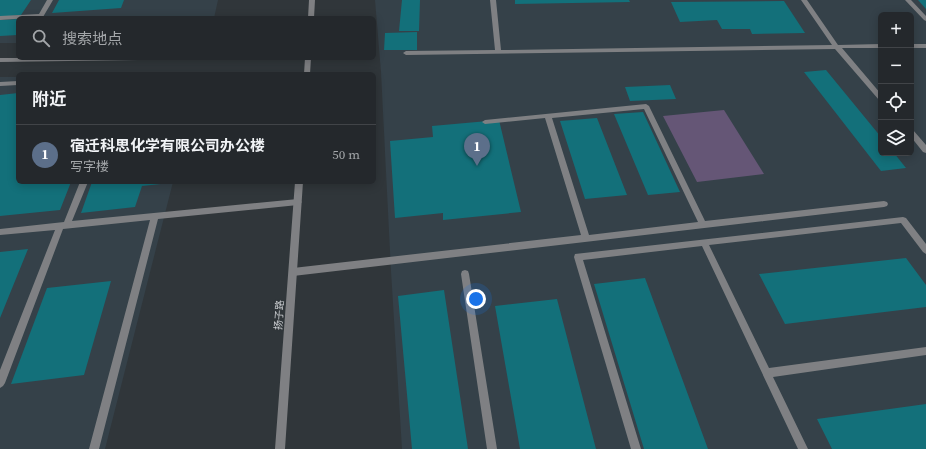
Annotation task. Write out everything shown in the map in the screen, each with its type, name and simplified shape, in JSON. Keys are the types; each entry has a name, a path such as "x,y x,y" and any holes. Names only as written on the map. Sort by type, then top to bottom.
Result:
{"street":[{"path":"41,16 50,0"},
{"path":"311,16 312,0"},
{"path":"493,0 498,52"},
{"path":"804,0 837,47 878,95"},
{"path":"908,0 926,20"},
{"path":"0,18 16,17"},
{"path":"406,53 878,46"},
{"path":"914,46 926,46"},
{"path":"0,60 16,60"},
{"path":"307,72 308,60"},
{"path":"0,84 16,83"},
{"path":"485,122 646,106 703,225"},
{"path":"548,116 586,238"},
{"path":"914,136 926,150"},
{"path":"0,382 64,225 83,184"},
{"name":"扬子路","path":"280,449 299,184"},
{"path":"0,232 298,202"},
{"path":"293,272 884,204"},
{"path":"94,449 155,216"},
{"path":"636,449 578,257 903,220 926,250"},
{"path":"704,243 803,449"},
{"path":"465,274 492,449"},
{"path":"766,373 926,350"}],"shaded area":[{"path":"0,0 218,0 214,16 16,16 16,43 0,43"},
{"path":"375,0 926,0 926,449 402,449 381,72"},
{"path":"0,77 16,77 16,184 172,184 105,449 0,449"},
{"path":"724,110 764,174 697,182 663,116"}],"building":[{"path":"0,0 31,0 21,15 0,17"},
{"path":"59,0 124,0 121,8 52,13"},
{"path":"402,0 420,0 419,31 399,31"},
{"path":"515,0 629,0 630,2 515,4"},
{"path":"918,0 926,0 926,9"},
{"path":"784,1 805,33 752,34 750,29 722,29 717,20 680,22 671,2"},
{"path":"16,19 16,35 0,36 0,20"},
{"path":"417,32 417,50 384,50 385,33"},
{"path":"826,70 878,133 878,156 896,156 906,168 881,171 804,72"},
{"path":"670,85 676,99 630,101 625,87"},
{"path":"16,93 16,184 70,184 60,210 0,216 0,95"},
{"path":"643,112 680,192 648,195 614,114"},
{"path":"597,118 627,195 585,199 560,121"},
{"path":"499,120 521,212 443,220 443,213 395,218 390,141 433,137 432,126"},
{"path":"91,184 161,184 142,186 135,207 81,213"},
{"path":"28,249 0,318 0,252"},
{"path":"906,258 926,285 926,307 785,324 759,274"},
{"path":"645,278 708,449 644,449 594,284"},
{"path":"111,281 84,375 11,384 47,288"},
{"path":"444,290 468,449 412,449 398,296"},
{"path":"557,299 596,449 520,449 495,306"},
{"path":"926,404 926,449 832,449 817,419"}],"place":[{"name":"宿迁科思化学有限公司办公楼","path":"477,166"}]}
